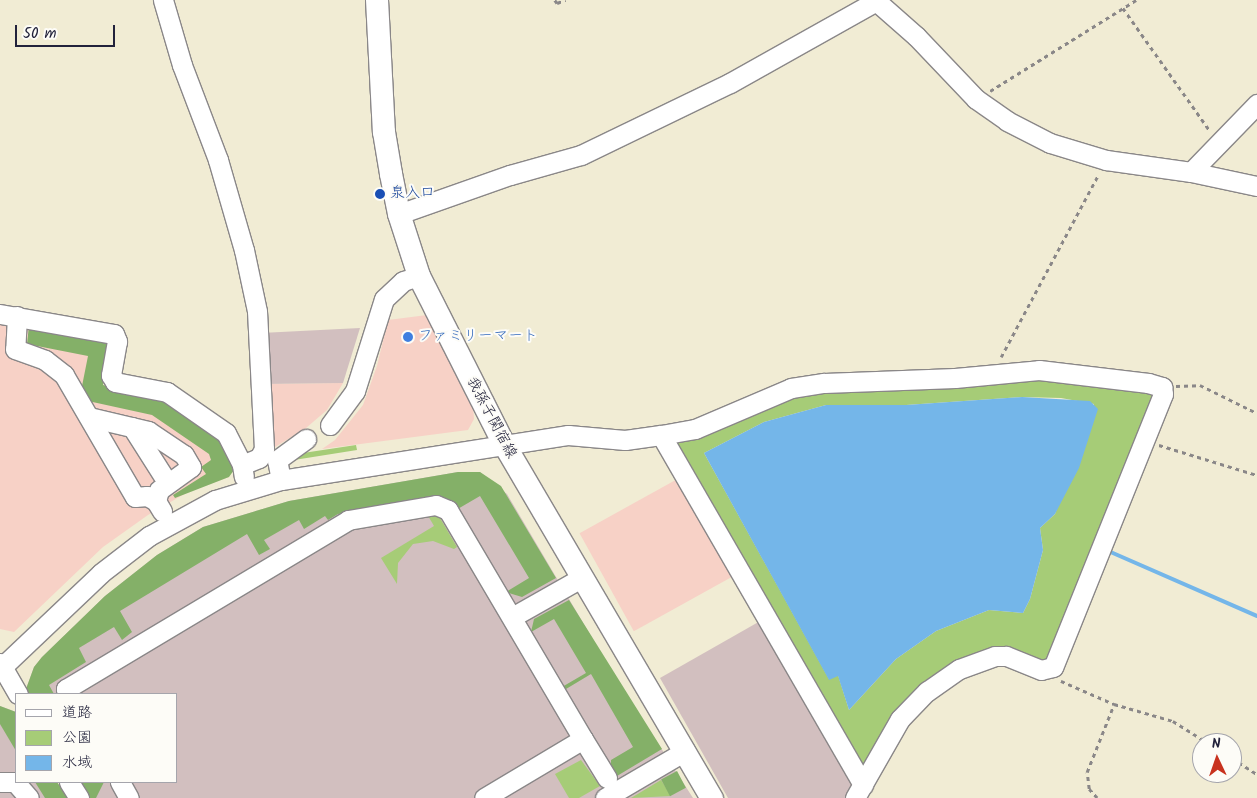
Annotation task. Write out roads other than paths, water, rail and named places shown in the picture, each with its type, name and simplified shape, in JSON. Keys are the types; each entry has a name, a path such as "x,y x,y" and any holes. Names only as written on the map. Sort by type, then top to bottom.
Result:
{"main road":[{"name":"我孫子関宿線","path":"377,0 384,132 399,214 419,276 504,444 712,798"}],"street":[{"path":"163,0 182,65 218,160 244,250 257,311 264,449 259,458 242,465"},
{"path":"399,214 510,175 581,155 730,82 876,1 916,36 976,99 1006,121 1050,143 1106,160 1191,172 1257,186"},
{"path":"1191,172 1257,104"},
{"path":"330,425 355,391 384,299 403,281 419,276"},
{"path":"169,524 156,501 147,496 136,497 104,429 90,418 64,375 54,366 16,349 9,315 114,334 117,341 111,375 115,382 167,392 226,433 242,465 246,489"},
{"path":"17,693 1,667 115,561 169,524 246,489 281,480 504,444 568,436 625,440 694,429 791,388 824,383 955,378 1039,370 1148,383 1162,388 1163,394 1053,667 1047,671 1006,656 995,656 959,669 927,691 900,719 859,791"},
{"path":"104,429 132,427 148,431 184,455 191,467 167,482 159,490 156,501"},
{"path":"132,427 167,482"},
{"path":"661,435 859,791"},
{"path":"281,480 277,460 306,440"},
{"path":"68,693 66,689 348,520 436,505 448,510 495,605 512,617 582,739 607,778"},
{"path":"512,617 583,577"},
{"path":"484,798 582,739"},
{"path":"605,798 684,751"},
{"path":"0,782 15,782"},
{"path":"16,783 29,798"},
{"path":"70,783 79,798"}],"water":[{"path":"1022,397 1090,401 1098,409 1079,468 1055,514 1040,528 1043,550 1030,599 1023,613 989,610 936,631 896,659 849,710 838,676 829,680 704,453 764,422 826,405 906,405"}],"waterway":[{"path":"1106,550 1257,616"}],"place":[{"name":"泉入口","path":"380,194"},
{"name":"ファミリーマート","path":"408,337"}]}
